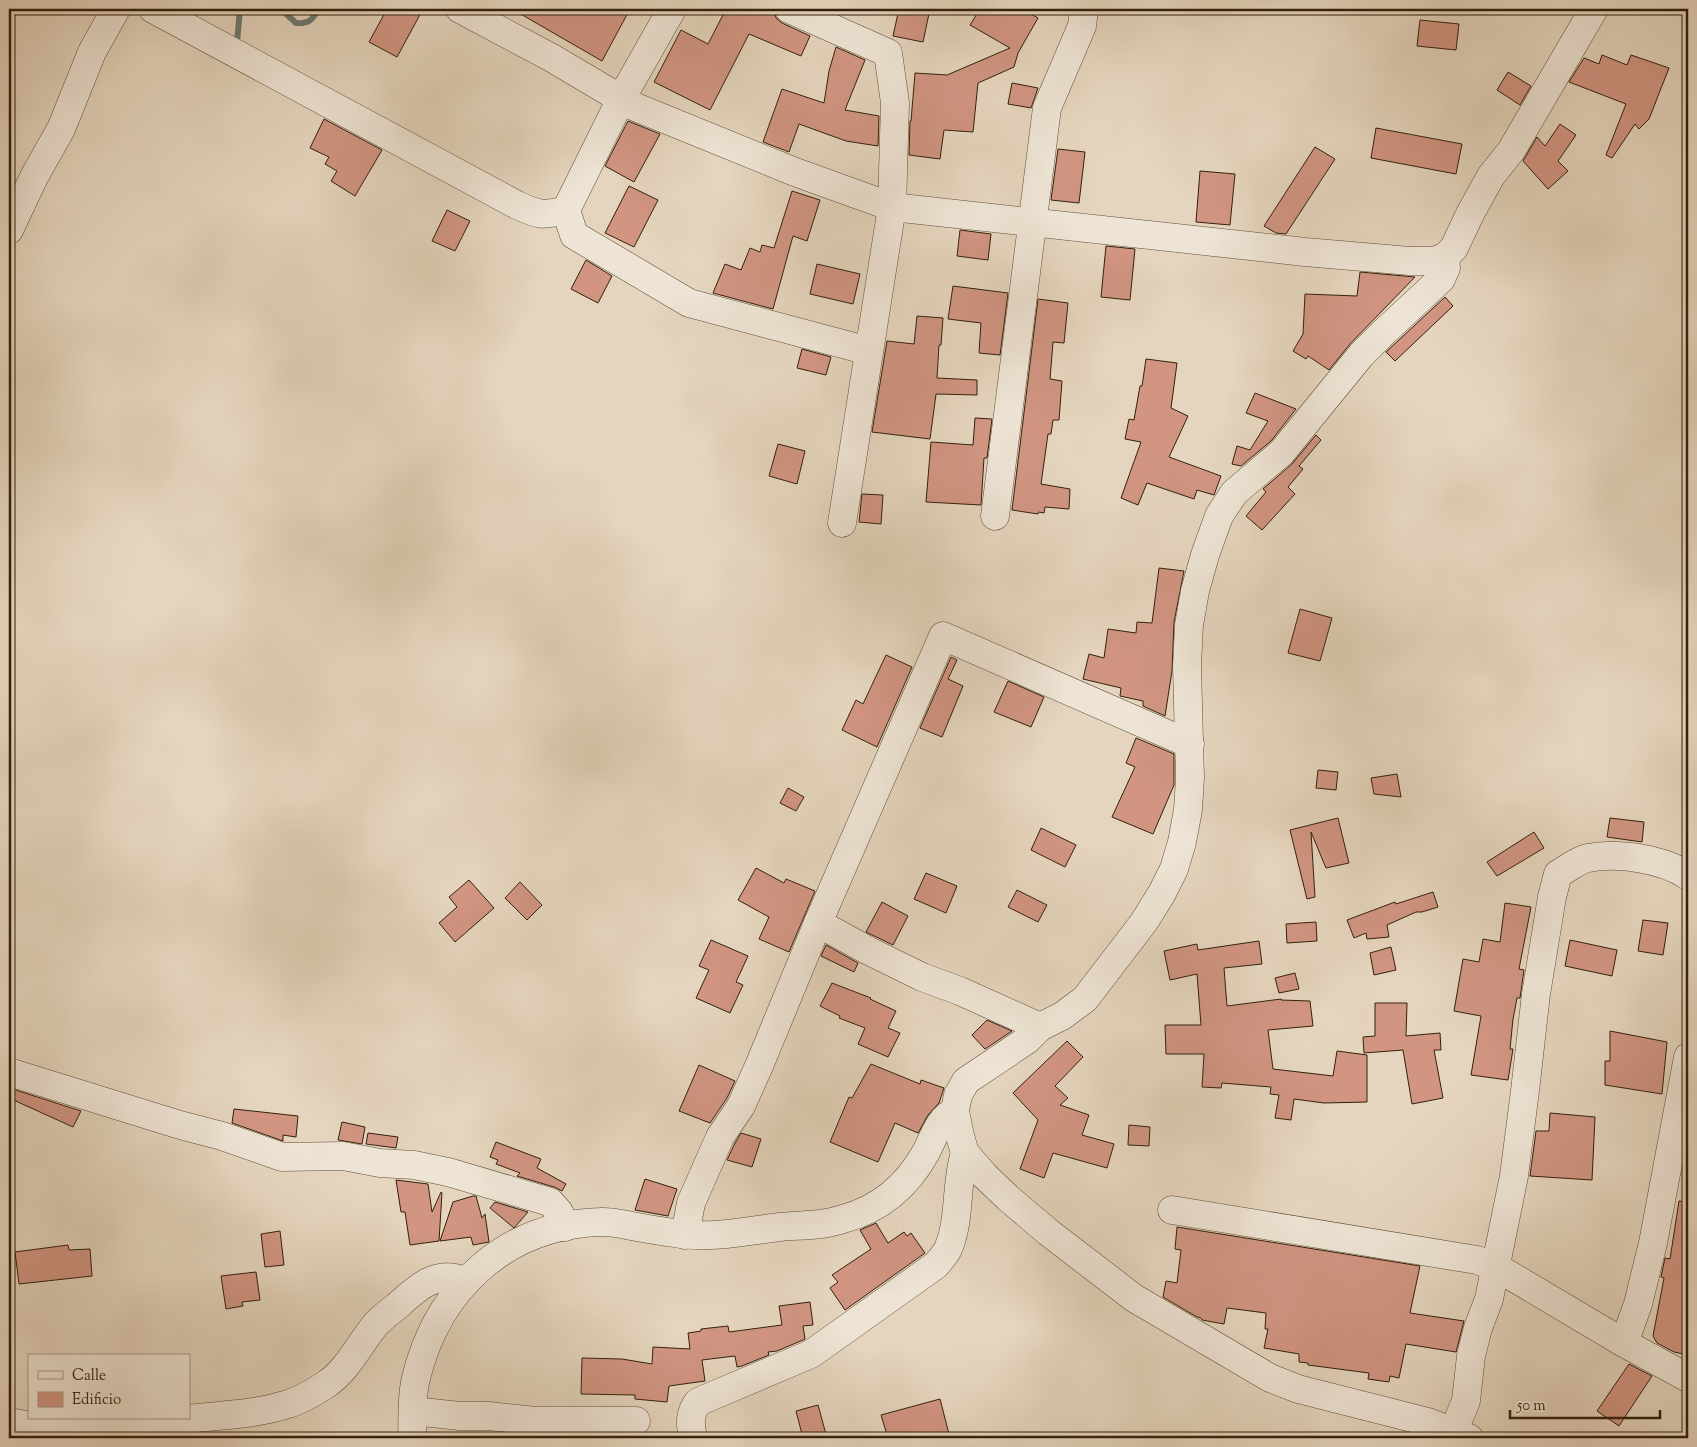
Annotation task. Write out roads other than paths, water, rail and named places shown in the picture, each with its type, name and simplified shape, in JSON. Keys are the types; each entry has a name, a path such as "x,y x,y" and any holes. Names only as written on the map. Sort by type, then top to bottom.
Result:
{"street":[{"path":"9,230 36,175 62,129 92,52 116,9"},
{"path":"153,9 517,205 537,214 550,214 566,210"},
{"path":"460,9 552,58 633,106 795,172 892,207 1305,252 1410,261 1434,261 1445,257 1454,248 1491,176 1511,151 1594,9"},
{"path":"672,9 621,99 566,210 574,235 689,302 869,351"},
{"path":"789,9 888,53 895,103 892,207 842,523"},
{"path":"995,516 1034,222 1047,108 1082,26 1084,9"},
{"path":"1445,257 1446,268 1441,279 1361,355 1282,452 1234,493 1219,516 1205,555 1189,625 1187,666 1190,778 1188,810 1182,842 1174,868 1162,893 1144,922 1085,999 1062,1016 1040,1027 1027,1040 966,1081 958,1095 956,1110 965,1153 990,1181 1028,1215 1134,1298 1270,1378 1298,1389 1428,1422 1461,1435 1471,1356 1478,1328 1489,1299 1514,1176 1536,994 1552,898 1558,874 1586,858 1616,855 1648,860 1681,871 1688,876"},
{"path":"685,1234 692,1203 720,1137 740,1106 759,1066 818,923 942,636 1190,744"},
{"path":"818,923 922,977 960,990 1040,1027"},
{"path":"1624,1343 1638,1304 1653,1244 1688,1057"},
{"path":"9,1072 180,1125 222,1136 282,1157 343,1156 380,1163 414,1165 448,1172 550,1202 559,1212 564,1227"},
{"path":"412,1438 416,1380 423,1353 435,1328 465,1281 504,1248 538,1234 564,1227 602,1222 685,1234 736,1234 842,1220 885,1201 903,1184 925,1154 947,1114 956,1110"},
{"path":"693,1438 690,1423 692,1410 698,1402 811,1354 936,1265 947,1252 952,1238 961,1167 965,1153"},
{"path":"1172,1210 1477,1260 1496,1267 1624,1343 1688,1378"},
{"path":"190,1419 233,1416 263,1411 289,1404 311,1394 330,1381 351,1358 376,1324 426,1282 445,1277 454,1277 465,1281"},
{"path":"413,1411 535,1421 636,1421"},
{"path":"9,1422 24,1426 56,1427 107,1426 174,1420"}],"waterway":[{"path":"237,42 240,9"},
{"path":"281,9 296,23 304,23 310,20 319,9"}]}
